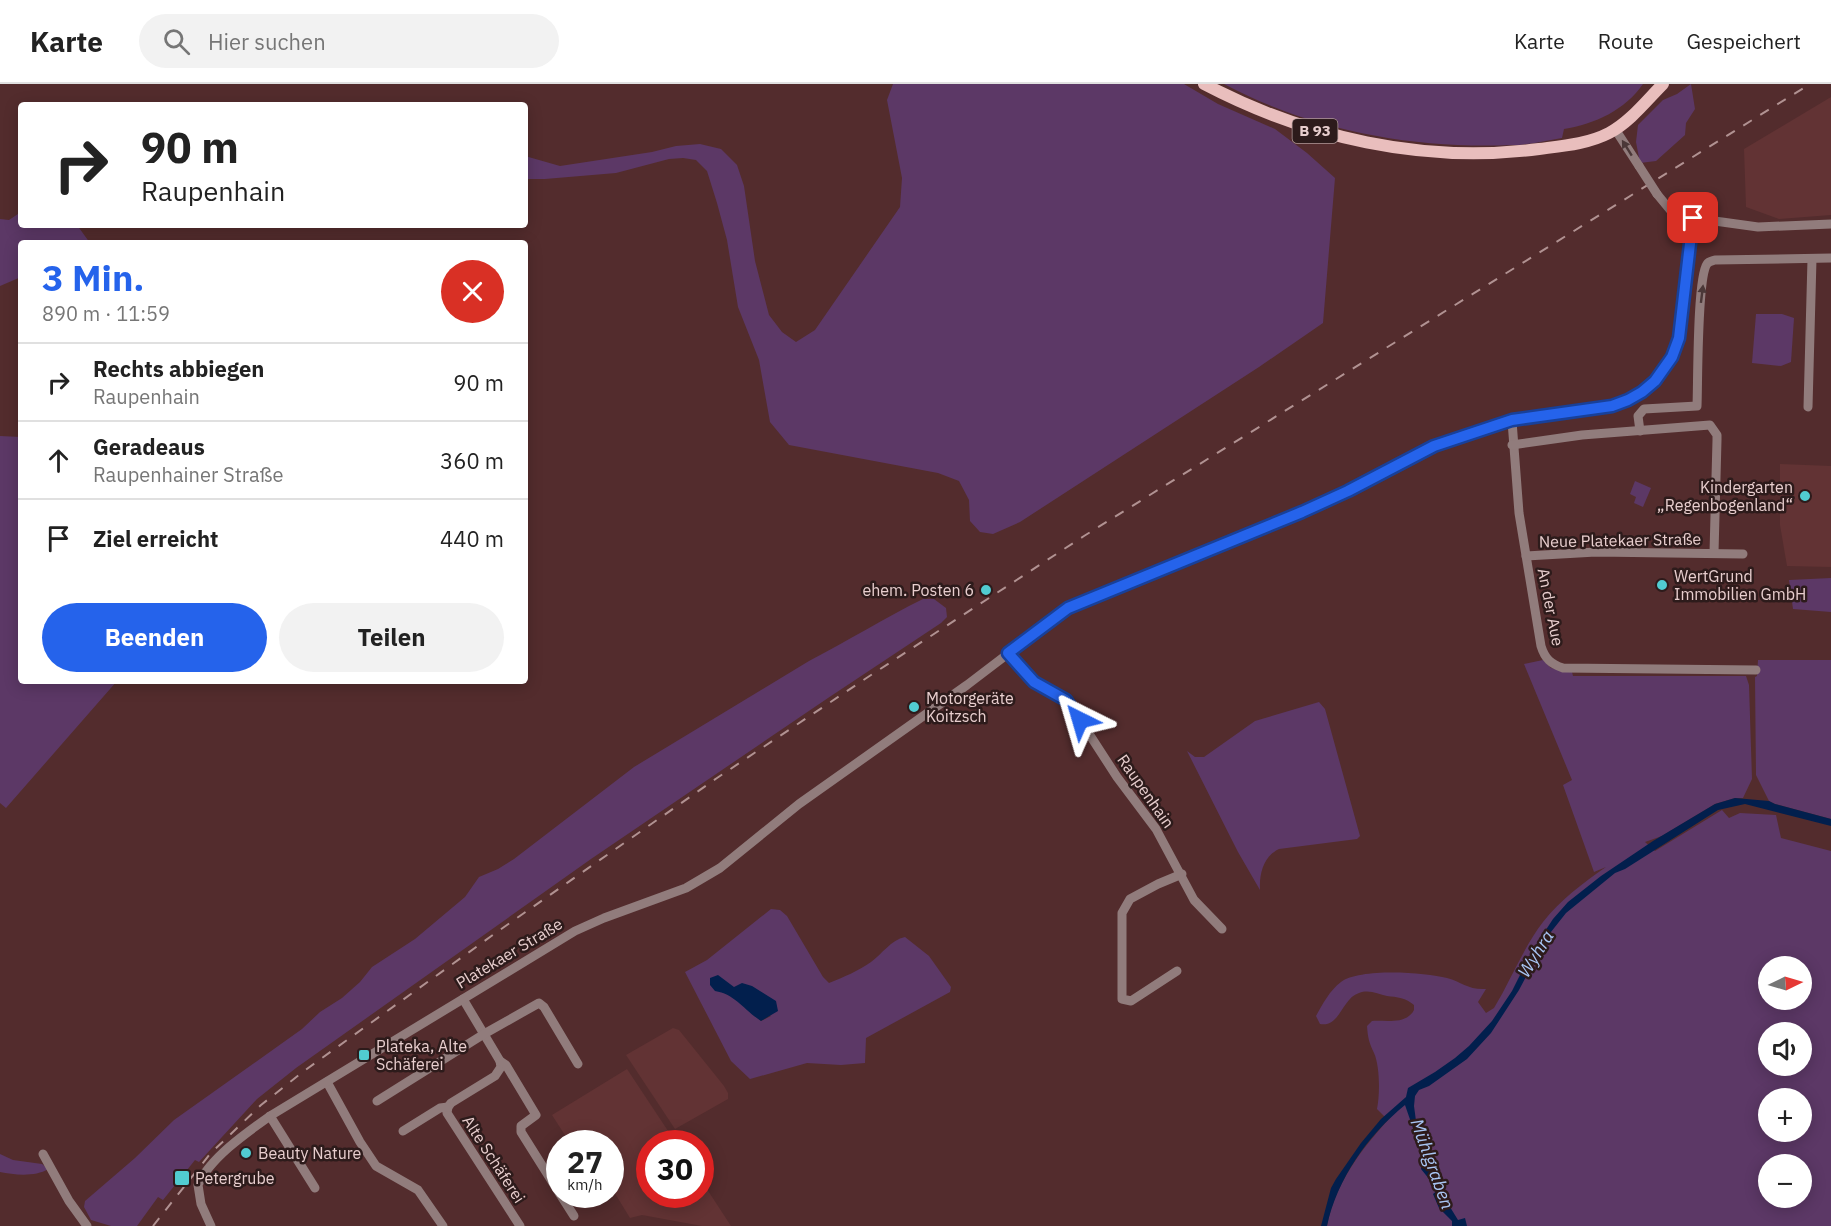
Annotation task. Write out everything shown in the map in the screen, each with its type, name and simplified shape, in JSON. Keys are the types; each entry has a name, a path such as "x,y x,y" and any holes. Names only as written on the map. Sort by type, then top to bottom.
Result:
{"main road":[{"name":"B 93","path":"1204,84 1254,109 1325,133 1382,146 1443,152 1487,153 1564,146 1596,139 1615,129 1663,84"}],"street":[{"path":"1615,129 1671,212 1693,218 1764,227 1831,224"},
{"path":"1008,653 1068,608 1302,512 1434,446 1512,420 1612,406 1642,392 1655,381 1672,357 1679,338 1693,218"},
{"path":"1512,445 1582,435 1640,431 1638,416 1644,409 1697,406 1699,333 1705,267 1710,261 1831,258"},
{"path":"1808,407 1812,259"},
{"name":"An der Aue","path":"1512,420 1512,445 1519,513 1541,646 1545,657 1553,665 1563,668 1756,670"},
{"name":"Neue Platekaer Straße","path":"1640,431 1710,425 1717,435 1714,553"},
{"name":"Neue Platekaer Straße","path":"1526,556 1596,552 1743,554"},
{"name":"Platekaer Straße","path":"211,1226 198,1194 201,1178 238,1140 270,1116 542,950 589,924 697,883 734,858 798,804 885,744 1008,653"},
{"name":"Raupenhain","path":"1008,653 1034,682 1066,700 1071,706 1117,777 1156,830 1182,874 1194,900 1222,929"},
{"path":"1177,970 1131,1001 1122,999 1122,913 1130,899 1182,874"},
{"path":"463,999 536,1116 521,1126 521,1132 546,1172"},
{"path":"377,1101 538,1003 544,1007 578,1064"},
{"name":"Alte Schäferei","path":"404,1131 440,1108 448,1107 495,1076 501,1067 500,1061"},
{"path":"327,1082 376,1166 418,1190 443,1226"},
{"name":"Alte Schäferei","path":"448,1107 449,1118 520,1226"},
{"path":"270,1116 315,1188"},
{"path":"43,1154 51,1172 87,1226"},
{"path":"568,1208 573,1216"}],"shaded area":[{"path":"893,84 1184,84 1218,104 1275,129 1335,178 1323,323 1020,522 993,534 980,532 970,521 969,500 959,481 938,473 789,445 770,422 759,360 738,307 727,240 717,203 707,171 696,160 669,159 616,173 528,179 528,157 560,166 652,152 676,146 700,144 721,149 737,165 744,186 755,261 769,315 782,332 796,342 815,330 900,207 902,178 887,100"},
{"path":"1224,84 1643,84 1627,101 1608,114 1587,124 1564,129 1562,138 1524,144 1475,145 1438,144 1364,134 1292,114"},
{"path":"1691,84 1695,109 1686,123 1685,135 1656,161 1640,163 1636,142 1638,125 1663,100"},
{"path":"1831,97 1831,215 1779,219 1746,207 1744,149"},
{"path":"18,214 18,228 79,228 88,240 18,240 18,278 0,286 0,219 9,220"},
{"path":"1756,314 1782,314 1794,318 1791,362 1781,366 1752,363"},
{"path":"0,436 18,437 18,684 114,684 6,808 0,803"},
{"name":"Kindergarten „Regenbogenland“","path":"1780,464 1831,466 1831,567 1787,566 1780,525"},
{"path":"1635,481 1651,488 1643,507 1634,503 1636,497 1630,494"},
{"path":"1831,578 1831,612 1793,609 1789,580"},
{"path":"923,599 934,599 946,608 947,617 591,859 296,1068 257,1099 199,1162 195,1160 163,1200 158,1197 137,1226 111,1226 91,1220 84,1207 85,1201 135,1158 174,1120 342,998 360,982 372,967 415,939 465,897 479,877 514,859 634,767 809,661"},
{"path":"1543,660 1551,668 1572,672 1573,676 1746,676 1749,685 1752,779 1743,798 1715,804 1662,836 1645,842 1655,851 1722,810 1729,818 1740,813 1776,815 1781,838 1831,851 1831,1226 1327,1226 1342,1182 1388,1120 1377,1109 1378,1073 1367,1026 1372,1021 1406,1018 1414,1010 1414,1005 1398,997 1363,992 1353,996 1332,1022 1320,1024 1316,1016 1330,993 1341,982 1362,975 1392,972 1447,978 1470,987 1486,989 1478,1002 1486,1013 1494,1008 1529,942 1543,922 1564,899 1606,867 1594,872 1563,785 1572,780 1524,664"},
{"path":"1758,660 1831,660 1831,819 1769,801 1756,775 1755,677"},
{"path":"1319,702 1325,709 1360,836 1357,839 1279,849 1266,861 1260,877 1260,890 1238,852 1187,751 1195,757 1204,757 1255,721"},
{"path":"771,909 780,910 787,916 823,977 829,983 866,965 891,944 905,937 929,956 951,987 950,992 866,1038 865,1063 841,1065 807,1063 750,1079 731,1061 685,972 707,960","holes":["735,988 771,1016 761,1021 735,998 724,993"]},
{"path":"673,1028 679,1030 728,1093 728,1099 675,1129 626,1055"},
{"path":"627,1069 667,1130 636,1130 636,1208 714,1208 714,1200 731,1226 702,1226 642,1215 630,1218 624,1208 624,1130 562,1130 552,1115"},
{"path":"0,1154 13,1160 42,1164 48,1169 31,1174 0,1172"}],"water":[{"path":"1735,798 1769,801 1831,819 1831,826 1745,804 1718,810 1625,869 1615,873 1566,913 1547,937 1519,990 1491,1033 1467,1059 1429,1086 1419,1090 1415,1096 1416,1121 1429,1157 1442,1183 1443,1204 1450,1207 1458,1220 1465,1218 1467,1226 1452,1226 1452,1221 1439,1208 1433,1194 1438,1190 1421,1169 1423,1157 1405,1105 1379,1130 1356,1159 1338,1191 1327,1226 1321,1226 1331,1188 1361,1143 1381,1119 1406,1097 1408,1088 1455,1058 1492,1021 1512,991 1532,951 1553,919 1568,902 1601,876 1653,841 1715,804"},
{"path":"718,975 734,987 742,983 752,986 776,1001 778,1011 761,1021 728,995 715,991 710,985 710,978"}],"railway":[{"path":"153,1226 210,1154 261,1105 304,1071 497,932 717,778 1084,536 1810,84"}],"place":[{"name":"Kindergarten „Regenbogenland“","path":"1805,496"},
{"name":"WertGrund Immobilien GmbH","path":"1662,585"},
{"name":"ehem. Posten 6","path":"986,590"},
{"name":"Motorgeräte Koitzsch","path":"914,707"},
{"name":"Plateka, Alte Schäferei","path":"364,1055"},
{"name":"Beauty Nature","path":"246,1153"},
{"name":"Petergrube","path":"182,1178"}],"route":[{"path":"1080,720 1066,700 1034,682 1008,653 1060,612 1302,512 1450,439 1512,420 1612,406 1642,392 1664,369 1672,357 1679,338 1693,218"}],"water label":[{"name":"Wyhra","path":"1536,954"},
{"name":"Mühlgraben","path":"1432,1164"}]}
